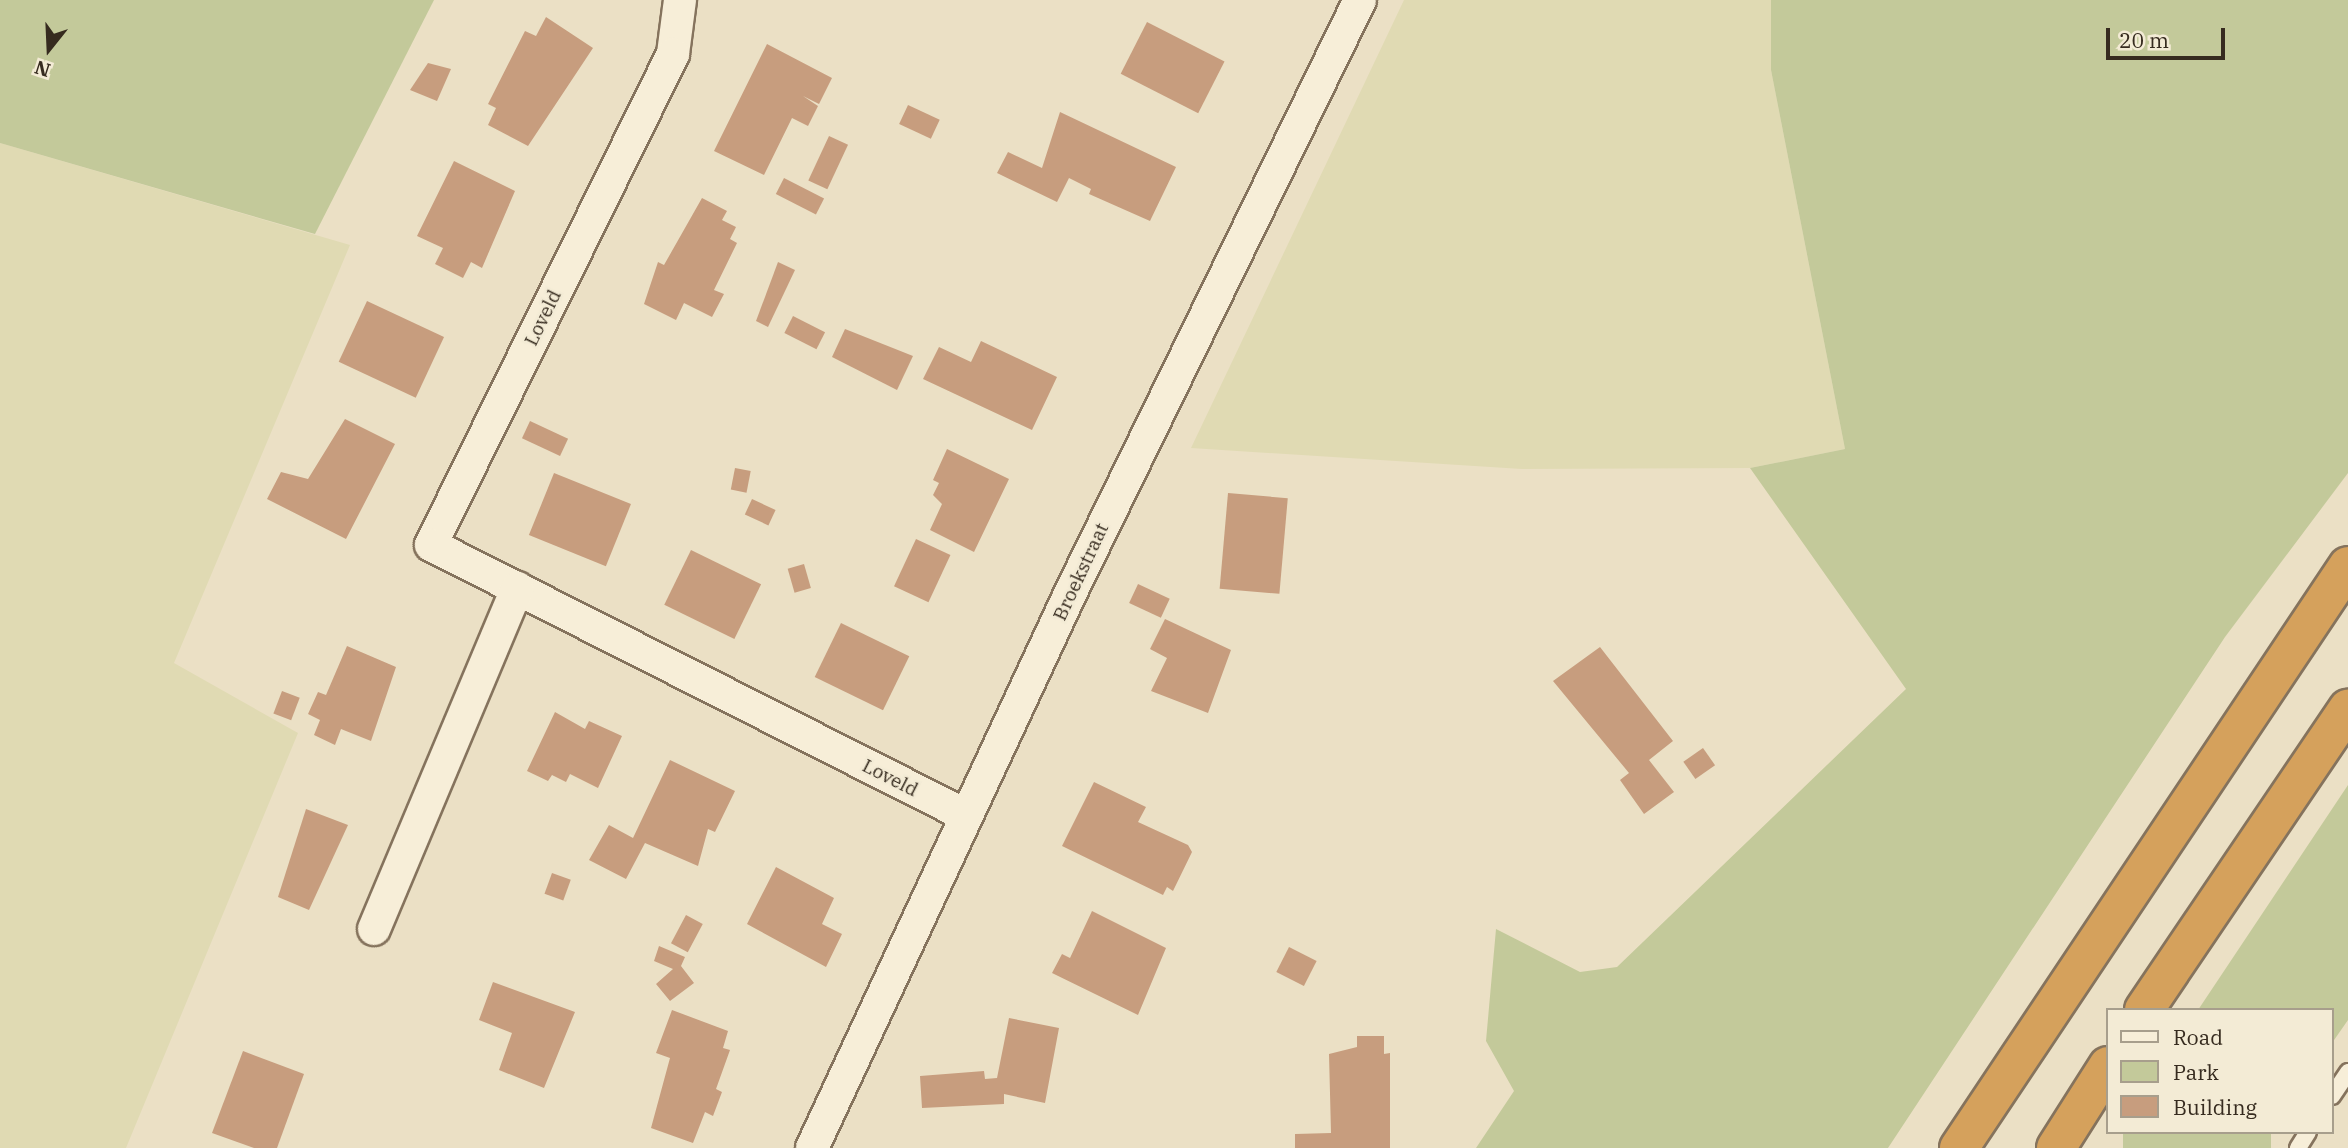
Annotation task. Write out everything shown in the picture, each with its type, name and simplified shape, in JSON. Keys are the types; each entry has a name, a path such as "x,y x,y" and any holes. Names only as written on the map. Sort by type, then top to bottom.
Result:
{"highway":[{"path":"1959,1148 2200,778 2348,566"},
{"path":"2145,1008 2348,709"},
{"path":"2056,1148 2106,1069"}],"street":[{"name":"Loveld","path":"680,0 673,54 431,545 965,815"},
{"name":"Broekstraat","path":"812,1148 965,815 1360,0"},
{"path":"374,929 517,588"}],"lane":[{"path":"2334,1093 2348,1072"}],"shaded area":[{"path":"1404,0 1771,0 1771,70 1845,449 1750,468 1522,469 1191,448"},
{"path":"0,143 350,245 174,663 298,733 126,1148 0,1148"}],"green space":[{"path":"0,0 434,0 315,234 0,143"},
{"path":"1771,0 2348,0 2348,473 2225,637 1888,1148 1476,1148 1514,1091 1486,1041 1496,929 1580,972 1617,967 1906,689 1750,468 1845,449 1771,70"},
{"path":"2348,785 2348,1020 2334,1040 2334,1008 2199,1008"},
{"path":"2123,1134 2271,1134 2271,1148 2123,1148"}],"building":[{"path":"546,17 593,48 528,146 488,125 496,108 488,104 525,31 536,36"},
{"path":"1147,22 1225,61 1198,113 1121,74"},
{"path":"767,44 832,78 819,104 803,96 818,106 808,126 792,118 764,175 714,151"},
{"path":"428,63 451,69 437,101 410,90"},
{"path":"908,105 940,120 931,139 899,124"},
{"path":"1060,112 1176,167 1150,221 1089,194 1091,189 1069,178 1057,202 997,173 1008,152 1042,168"},
{"path":"829,136 848,145 827,189 808,180"},
{"path":"454,161 515,191 482,268 471,262 463,278 435,264 443,248 417,236"},
{"path":"784,178 824,198 816,214 776,194"},
{"path":"702,198 727,211 722,220 736,227 730,239 737,243 714,290 724,294 712,317 684,303 676,320 644,304 658,262 664,265"},
{"path":"778,262 795,270 768,327 756,321"},
{"path":"367,301 444,337 416,398 339,362"},
{"path":"793,316 825,332 816,349 784,333"},
{"path":"845,329 913,356 897,390 832,357"},
{"path":"981,341 1057,377 1032,430 923,379 939,347 971,362"},
{"path":"345,419 395,444 346,539 267,499 281,472 308,479"},
{"path":"530,421 568,439 560,456 522,438"},
{"path":"947,449 1009,479 974,552 930,530 942,504 933,495 939,483 933,480"},
{"path":"735,468 751,471 747,493 731,490"},
{"path":"554,473 631,504 606,566 529,535"},
{"path":"1228,493 1288,498 1279,594 1220,589"},
{"path":"752,499 776,510 768,525 745,514"},
{"path":"916,539 950,555 928,602 894,586"},
{"path":"691,550 761,584 734,639 664,605"},
{"path":"804,564 811,588 795,593 788,569"},
{"path":"1138,584 1170,599 1161,618 1129,603"},
{"path":"1165,619 1231,650 1208,713 1151,691 1167,658 1150,649"},
{"path":"841,623 909,656 883,710 815,677"},
{"path":"347,646 396,667 371,741 341,729 335,745 314,735 320,720 308,714 318,692 326,695"},
{"path":"1600,647 1673,741 1649,760 1674,792 1644,814 1620,780 1629,773 1553,681"},
{"path":"282,691 300,698 291,720 273,713"},
{"path":"555,712 585,729 589,721 622,736 598,788 570,774 566,782 552,775 548,781 527,771"},
{"path":"1703,748 1715,765 1695,779 1683,762"},
{"path":"670,760 735,791 715,832 708,829 698,866 645,843 626,879 589,860 609,825 633,838"},
{"path":"1094,782 1146,807 1138,822 1188,845 1192,852 1173,891 1167,887 1163,895 1062,846"},
{"path":"306,809 348,825 309,910 278,897"},
{"path":"776,867 834,898 822,924 842,934 826,967 747,924"},
{"path":"552,873 571,880 563,901 544,894"},
{"path":"1092,911 1166,948 1138,1015 1052,973 1062,954 1070,958"},
{"path":"686,915 703,924 688,952 671,943"},
{"path":"659,946 685,957 681,966 694,983 670,1001 656,984 673,969 654,961"},
{"path":"1289,947 1317,961 1304,986 1276,972"},
{"path":"493,982 575,1012 544,1088 499,1070 512,1033 479,1020"},
{"path":"672,1010 728,1031 723,1048 730,1050 716,1089 722,1092 713,1116 705,1112 693,1143 651,1128 670,1058 656,1053"},
{"path":"1009,1018 1059,1028 1045,1103 1004,1094 1004,1104 922,1108 920,1076 984,1071 985,1079 997,1078"},
{"path":"1357,1036 1384,1036 1384,1054 1390,1053 1390,1148 1295,1148 1295,1134 1331,1133 1329,1054 1357,1047"},
{"path":"243,1051 304,1074 277,1148 254,1148 212,1133"}]}
